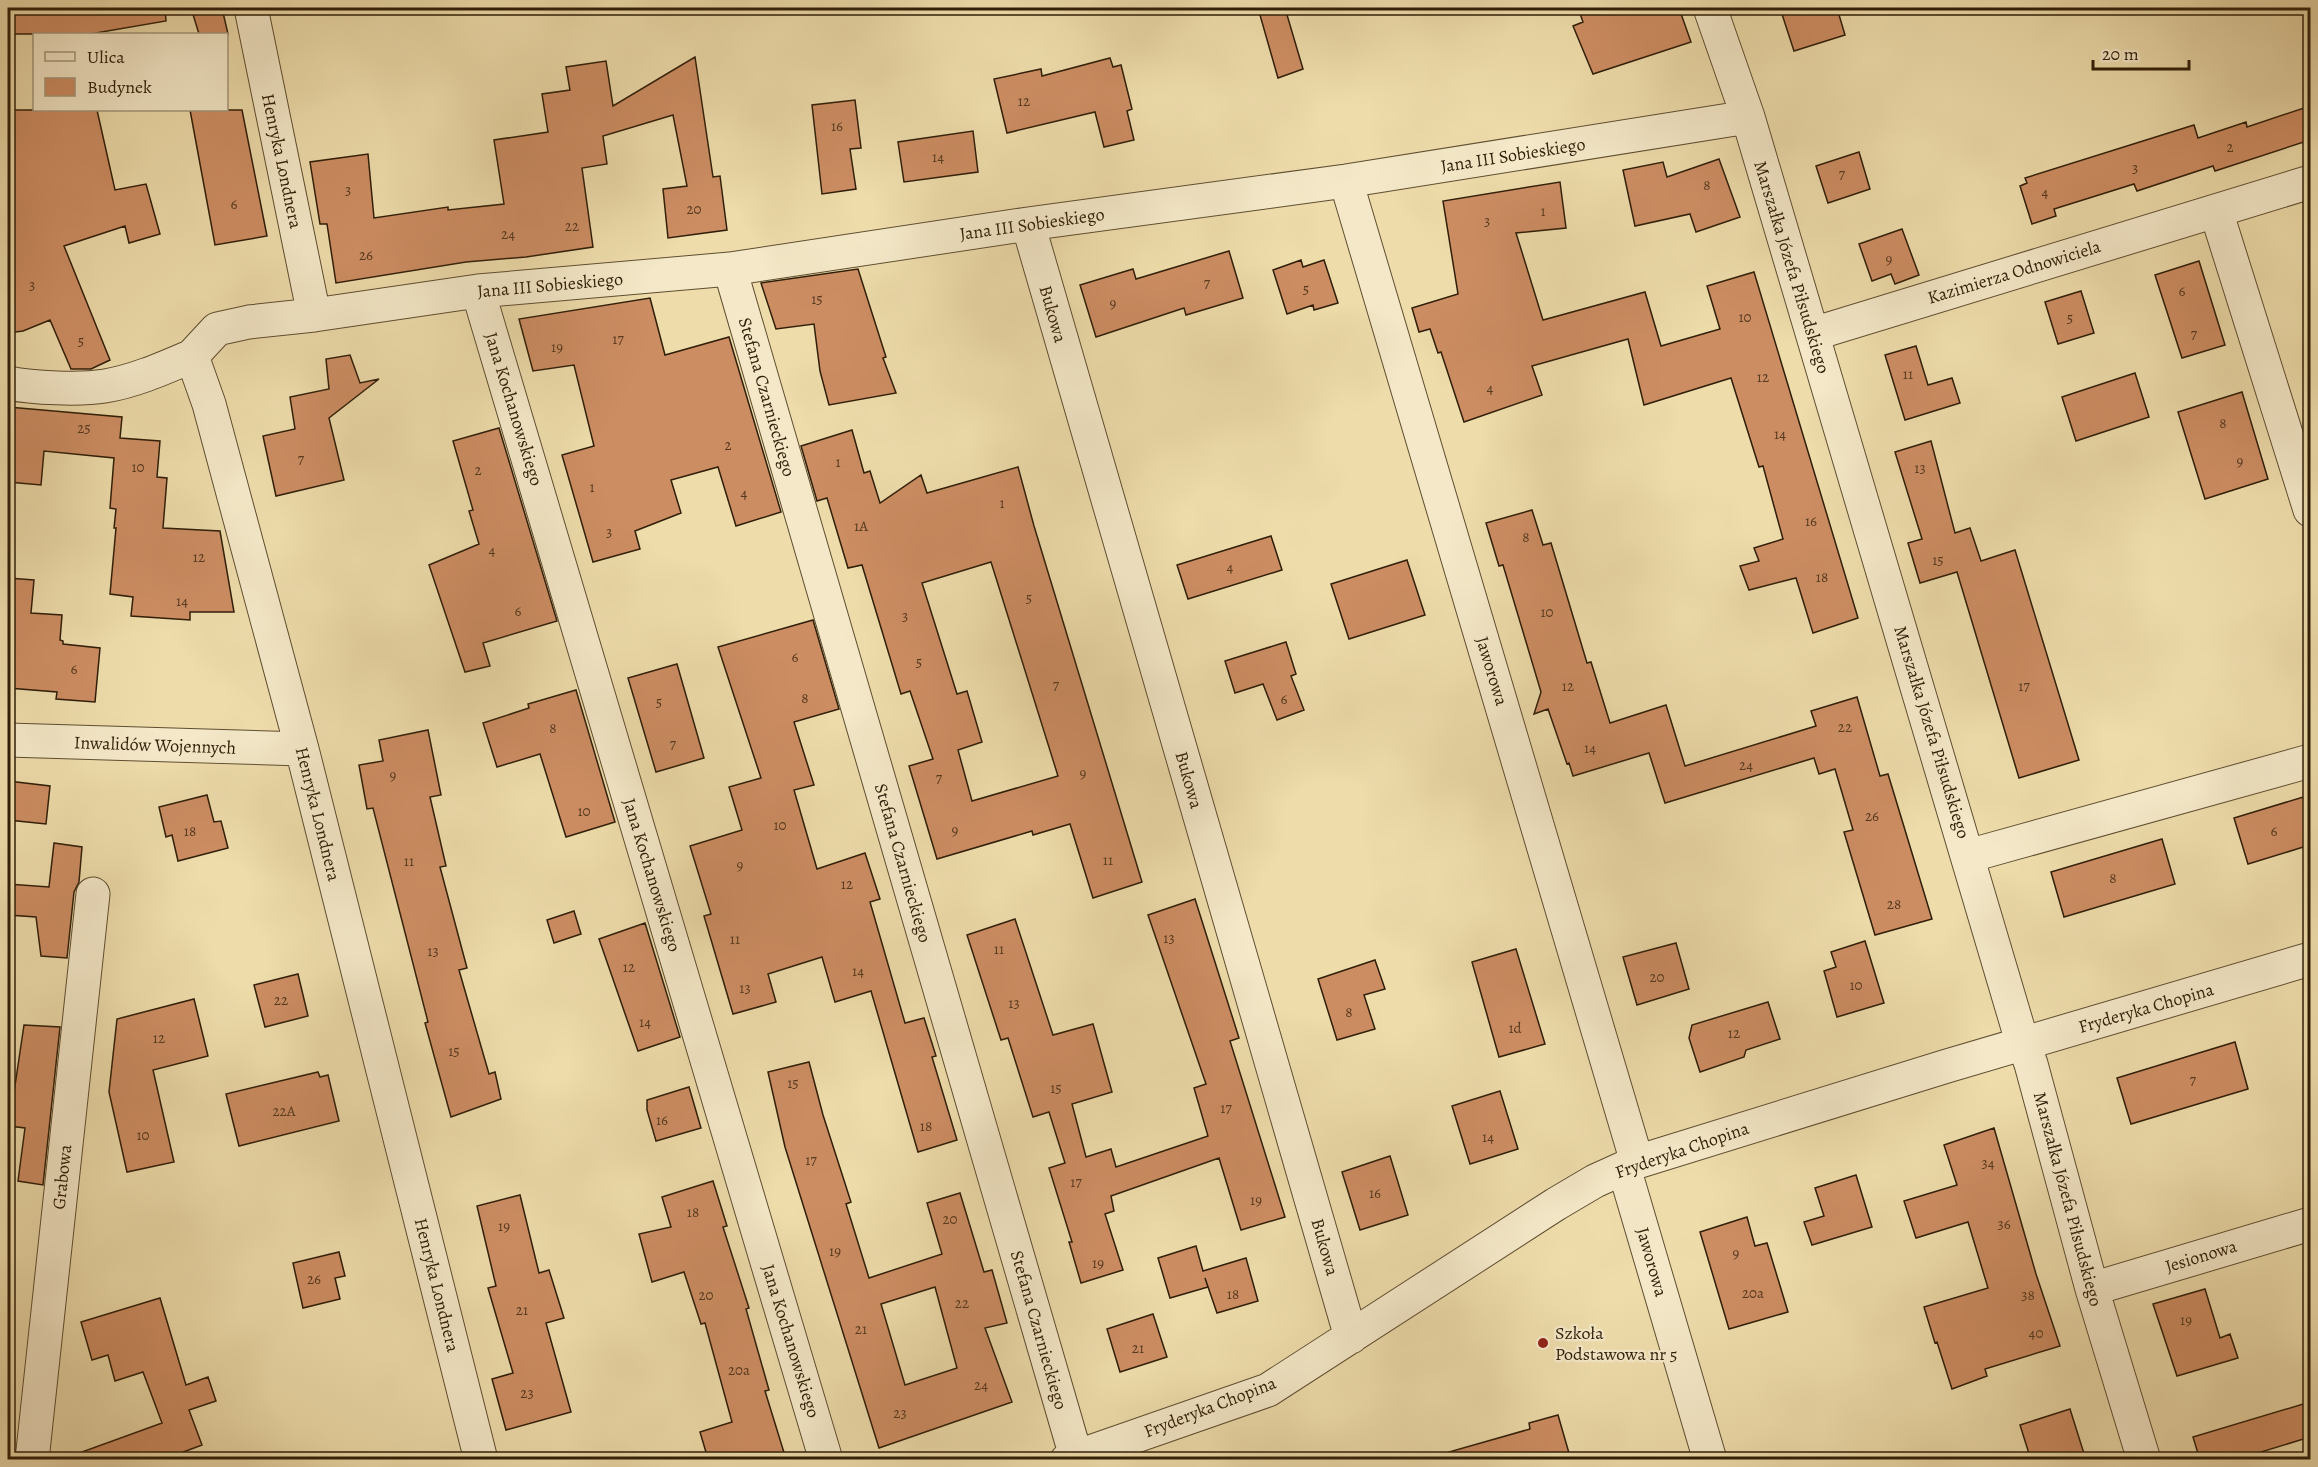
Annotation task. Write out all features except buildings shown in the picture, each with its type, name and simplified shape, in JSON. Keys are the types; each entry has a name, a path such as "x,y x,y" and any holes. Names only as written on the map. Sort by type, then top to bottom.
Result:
{"street":[{"name":"Henryka Londnera","path":"251,8 314,315"},
{"name":"Marszałka Józefa Piłsudskiego","path":"1710,8 1748,117 1813,334 2023,1044 2031,1064 2092,1289 2144,1460"},
{"name":"Jana III Sobieskiego","path":"192,356 217,329 249,322 478,291 729,269 1028,224 1346,181 1748,117"},
{"name":"Jaworowa","path":"1346,181 1630,1165 1710,1460"},
{"name":"Kazimierza Odnowiciela","path":"1813,334 2310,182"},
{"path":"2216,211 2310,510"},
{"name":"Bukowa","path":"1028,224 1351,1337"},
{"name":"Stefana Czarnieckiego","path":"729,269 1073,1459"},
{"name":"Jana Kochanowskiego","path":"478,291 826,1460"},
{"name":"Henryka Londnera","path":"192,356 209,404 302,750 481,1460"},
{"path":"8,383 26,386 104,387 148,375 192,356"},
{"name":"Inwalidów Wojennych","path":"8,740 302,750"},
{"path":"1968,856 2310,760"},
{"name":"Grabowa","path":"32,1460 93,894"},
{"name":"Fryderyka Chopina","path":"1073,1459 1268,1390 1556,1204 1595,1181 1630,1165 2023,1044 2310,959"},
{"name":"Jesionowa","path":"2092,1289 2310,1224"}],"place":[{"name":"Szkoła Podstawowa nr 5","path":"1543,1343"}]}
